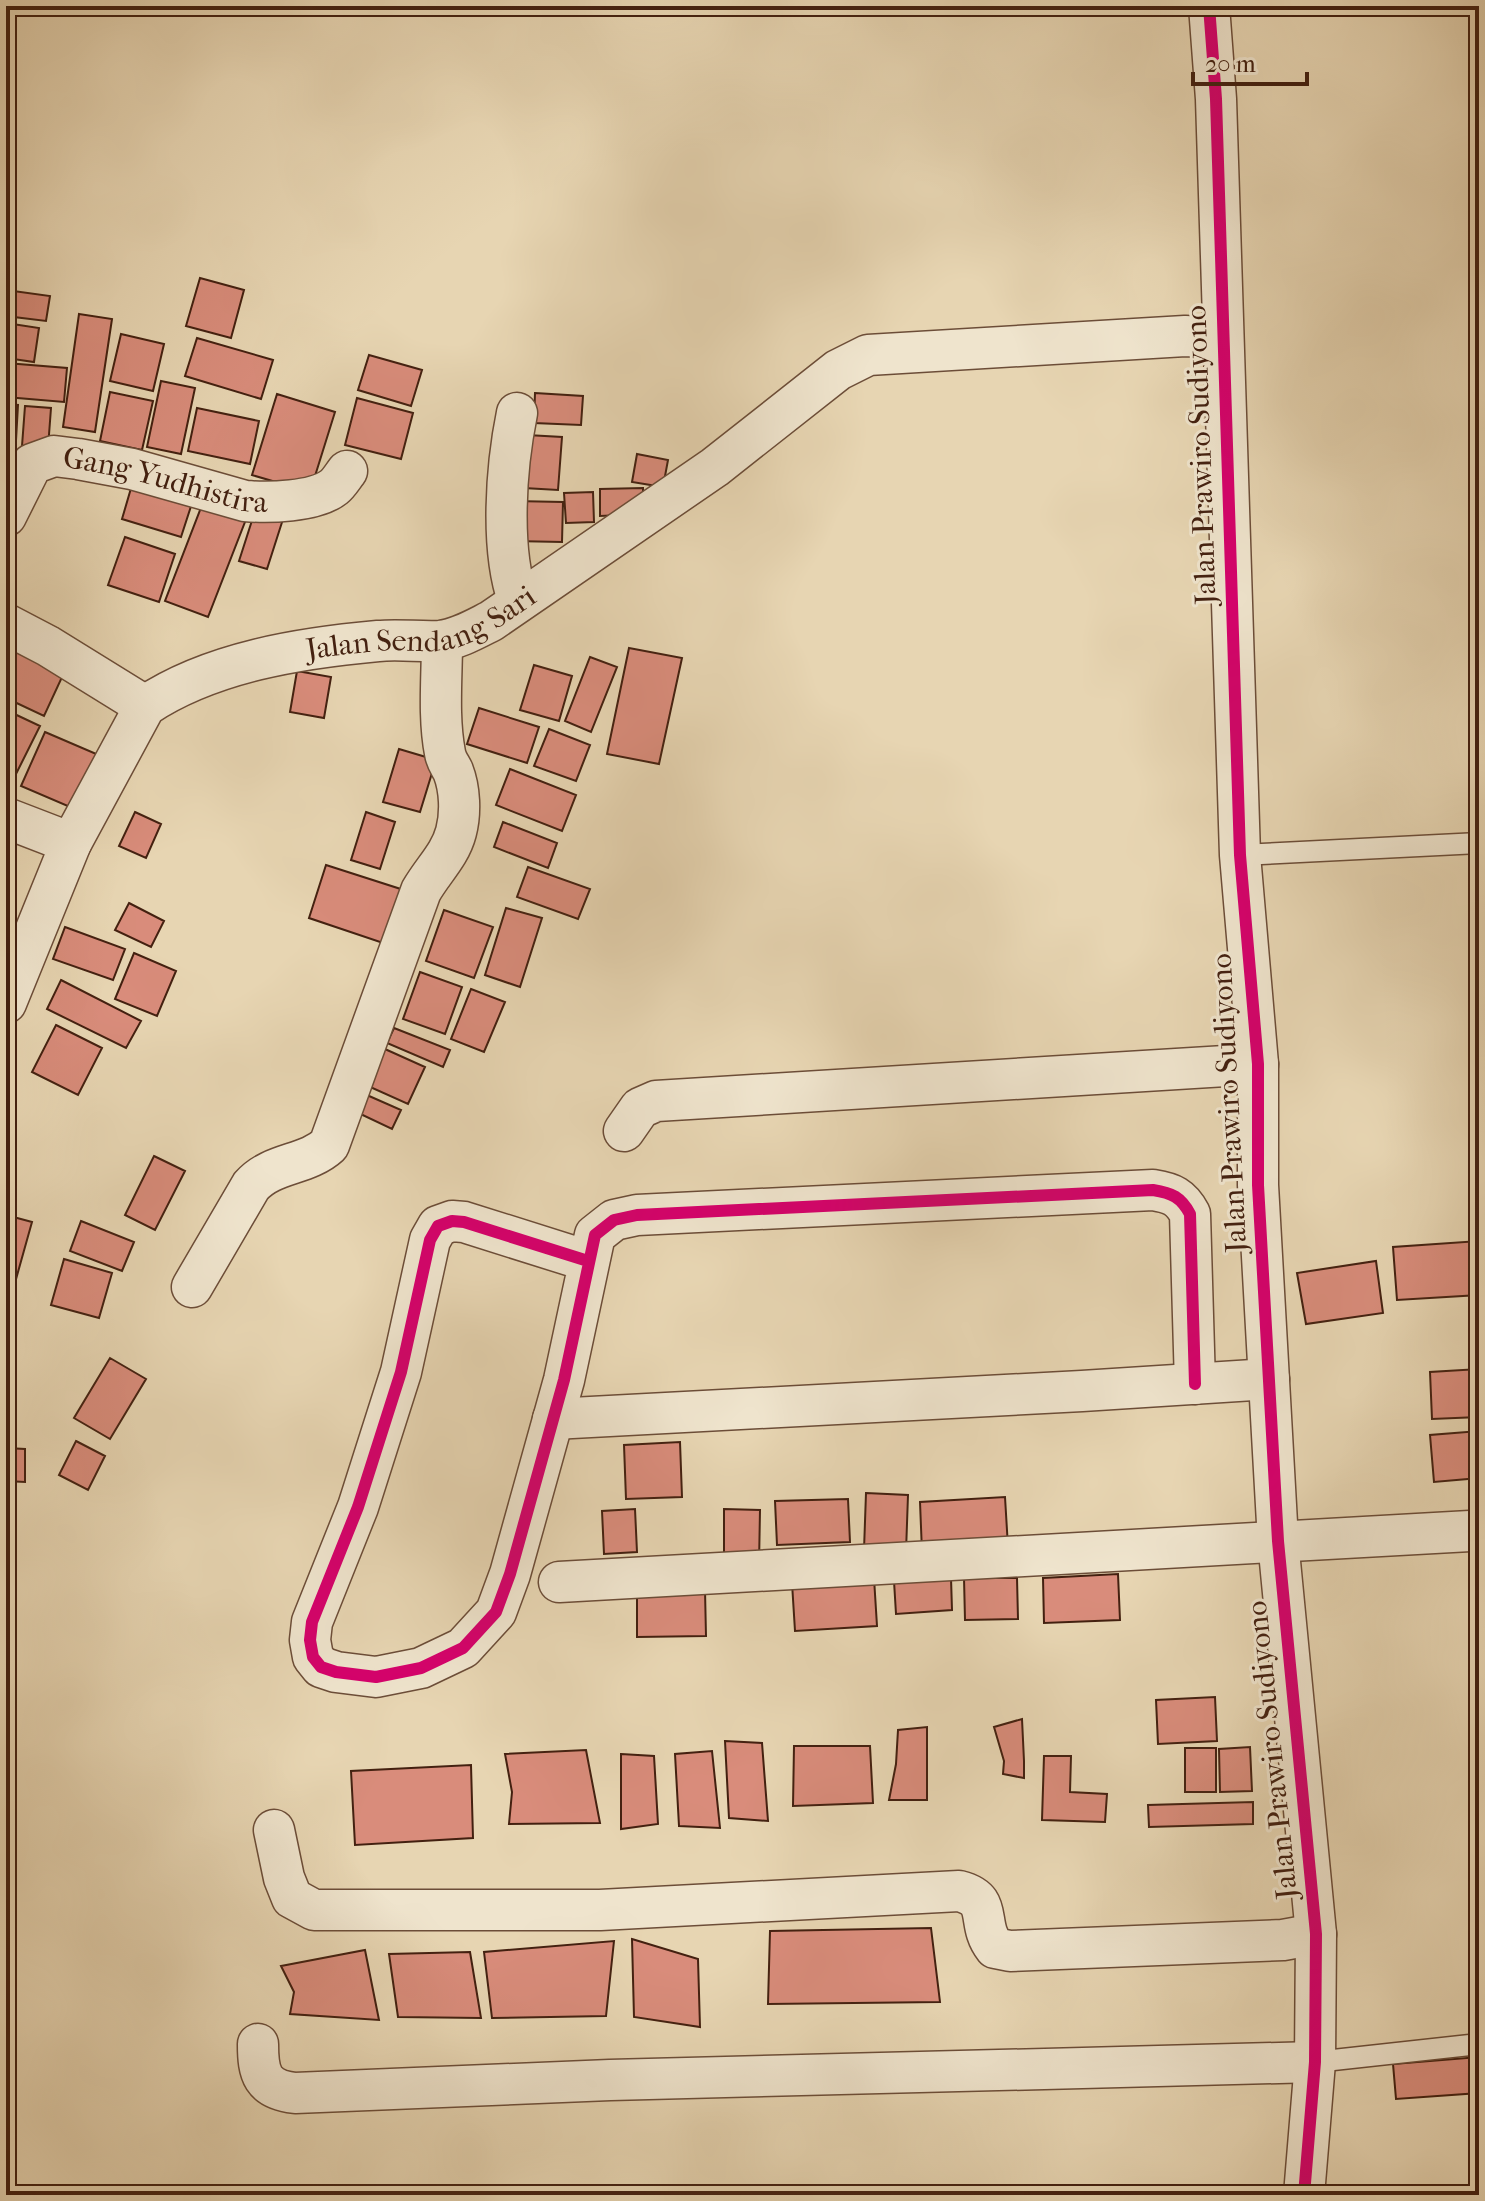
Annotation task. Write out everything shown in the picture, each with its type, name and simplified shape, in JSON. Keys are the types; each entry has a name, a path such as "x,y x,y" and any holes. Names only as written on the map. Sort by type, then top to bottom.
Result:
{"street":[{"name":"Jalan Prawiro Sudiyono","path":"1209,6 1216,99 1240,855 1258,1064 1258,1185 1278,1541 1316,1934 1315,2062 1304,2195"},
{"name":"Jalan Sendang Sari","path":"145,706 164,694 244,663 381,641 442,641 469,632 491,621 715,467 852,361 868,355 1185,336 1223,338"},
{"path":"517,413 510,446 507,542 512,583 518,600"},
{"name":"Gang Yudhistira","path":"6,516 32,464 54,456 132,469 245,501 263,503 324,492 336,486 347,471"},
{"path":"6,624 145,706 71,843 6,1003"},
{"path":"192,1287 251,1186 261,1175 319,1154 329,1145 421,891 449,853 457,829 459,798 454,773 445,756 442,641"},
{"path":"6,818 71,843"},
{"path":"624,1131 640,1108 656,1101 1258,1064"},
{"path":"588,1261 464,1222 452,1221 438,1226 430,1240 401,1372 378,1447 358,1507 312,1622 310,1640 313,1657 321,1667 376,1677 421,1668 463,1648 496,1612 510,1574 564,1380 595,1235 614,1220 637,1215 1138,1191 1172,1193 1183,1201 1190,1214 1195,1384"},
{"path":"553,1419 1269,1379"},
{"path":"559,1582 1470,1531"},
{"path":"274,1830 284,1878 292,1898 314,1910 600,1910 959,1891 974,1895 981,1904 985,1936 995,1948 1010,1951 1283,1940 1316,1934"},
{"path":"258,2044 258,2064 263,2078 272,2087 295,2093 610,2080 1315,2062"}],"lane":[{"path":"1240,855 1479,843"},
{"path":"1315,2062 1479,2044"}],"building":[{"path":"200,278 244,290 231,338 186,326"},
{"path":"6,290 50,296 46,321 6,316"},
{"path":"79,314 112,319 95,432 63,427"},
{"path":"6,323 39,328 34,362 6,358"},
{"path":"121,334 164,344 153,391 110,381"},
{"path":"197,338 273,360 261,399 185,376"},
{"path":"369,355 422,370 411,406 358,390"},
{"path":"6,363 67,368 64,402 6,397"},
{"path":"161,381 195,388 181,454 147,447"},
{"path":"110,392 153,401 142,450 100,441"},
{"path":"535,393 583,396 581,425 534,423"},
{"path":"277,394 335,412 310,492 252,475"},
{"path":"357,398 413,413 401,459 345,445"},
{"path":"6,404 18,405 15,458 6,457"},
{"path":"25,406 51,408 48,448 22,446"},
{"path":"197,408 259,421 250,464 188,451"},
{"path":"527,435 562,437 558,490 524,488"},
{"path":"637,454 668,460 663,487 632,482"},
{"path":"134,478 194,497 181,537 122,519"},
{"path":"643,488 643,514 600,516 600,489"},
{"path":"207,492 250,509 208,617 165,601"},
{"path":"593,492 594,522 566,523 564,493"},
{"path":"514,501 563,502 562,542 513,541"},
{"path":"256,508 284,516 267,569 239,561"},
{"path":"125,537 175,554 159,602 108,585"},
{"path":"12,636 69,662 44,716 6,698 6,649"},
{"path":"629,648 682,658 659,764 607,754"},
{"path":"590,657 617,667 591,732 565,721"},
{"path":"534,665 572,676 559,721 520,710"},
{"path":"297,671 331,677 324,718 290,712"},
{"path":"479,708 539,727 527,763 467,744"},
{"path":"6,710 40,726 13,780 6,777"},
{"path":"549,729 590,745 576,781 534,766"},
{"path":"45,732 108,759 84,813 21,786"},
{"path":"399,749 436,760 420,812 383,802"},
{"path":"510,769 576,795 562,831 496,805"},
{"path":"135,812 161,824 146,858 119,846"},
{"path":"366,812 395,822 380,869 351,860"},
{"path":"503,822 557,843 548,868 494,847"},
{"path":"326,865 410,892 392,946 309,918"},
{"path":"528,867 590,889 578,919 517,897"},
{"path":"129,903 164,921 151,947 115,930"},
{"path":"506,908 542,918 520,987 485,975"},
{"path":"444,910 493,927 474,978 426,961"},
{"path":"65,927 125,949 113,980 53,959"},
{"path":"134,953 176,971 157,1016 115,999"},
{"path":"420,972 462,987 445,1034 403,1019"},
{"path":"61,980 141,1021 126,1048 47,1009"},
{"path":"471,989 505,1002 484,1052 451,1039"},
{"path":"56,1025 102,1048 78,1095 32,1072"},
{"path":"394,1028 450,1050 443,1067 387,1043"},
{"path":"376,1045 425,1067 408,1104 359,1082"},
{"path":"360,1092 401,1110 392,1129 352,1110"},
{"path":"154,1156 185,1171 155,1230 125,1215"},
{"path":"6,1215 32,1222 11,1297 6,1296"},
{"path":"81,1221 134,1242 122,1271 70,1251"},
{"path":"1479,1241 1479,1295 1397,1300 1393,1247"},
{"path":"64,1259 112,1273 99,1318 51,1305"},
{"path":"1376,1261 1383,1313 1306,1324 1297,1273"},
{"path":"110,1358 146,1379 110,1439 74,1418"},
{"path":"1479,1369 1479,1417 1432,1419 1430,1372"},
{"path":"1479,1431 1479,1478 1434,1482 1430,1435"},
{"path":"76,1441 105,1456 88,1490 59,1475"},
{"path":"680,1442 682,1497 626,1499 624,1445"},
{"path":"6,1448 25,1449 25,1482 6,1481"},
{"path":"866,1493 908,1495 906,1552 864,1550"},
{"path":"1005,1497 1008,1547 922,1552 920,1502"},
{"path":"848,1499 850,1542 777,1545 775,1501"},
{"path":"635,1509 637,1552 604,1554 602,1511"},
{"path":"724,1509 760,1510 759,1565 724,1564"},
{"path":"1118,1574 1120,1620 1044,1623 1043,1578"},
{"path":"874,1578 877,1626 795,1631 792,1583"},
{"path":"951,1578 952,1610 896,1614 894,1581"},
{"path":"964,1578 1017,1578 1018,1619 965,1620"},
{"path":"637,1590 705,1590 706,1636 637,1637"},
{"path":"1215,1697 1217,1741 1158,1744 1156,1700"},
{"path":"1022,1719 1024,1778 1003,1774 1004,1761 994,1727"},
{"path":"927,1727 927,1800 889,1800 898,1730"},
{"path":"725,1741 762,1743 768,1821 729,1818"},
{"path":"794,1746 870,1746 873,1803 793,1806"},
{"path":"1250,1747 1252,1791 1220,1792 1219,1749"},
{"path":"1185,1748 1216,1748 1216,1792 1185,1792"},
{"path":"586,1750 600,1823 509,1824 512,1792 505,1754"},
{"path":"712,1751 720,1828 679,1826 675,1754"},
{"path":"621,1754 654,1756 658,1824 621,1829"},
{"path":"1044,1756 1071,1756 1070,1792 1107,1794 1105,1822 1042,1820"},
{"path":"471,1765 473,1838 355,1845 351,1771"},
{"path":"1253,1802 1253,1824 1149,1827 1148,1805"},
{"path":"931,1928 940,2002 768,2004 770,1931"},
{"path":"632,1939 698,1959 700,2027 634,2017"},
{"path":"614,1941 606,2016 492,2018 484,1952"},
{"path":"365,1950 379,2020 290,2014 294,1992 281,1966"},
{"path":"470,1952 481,2018 398,2017 389,1954"},
{"path":"1479,2057 1479,2093 1396,2099 1393,2064"}],"cycle path":[{"path":"1209,6 1216,99 1240,855 1258,1064 1258,1185 1278,1541 1316,1934 1315,2062 1304,2195"},
{"path":"588,1261 464,1222 452,1221 438,1226 430,1240 401,1372 358,1507 312,1622 310,1640 313,1657 321,1667 376,1677 421,1668 463,1648 496,1612 510,1574 564,1380 595,1235 614,1220 637,1215 1153,1190 1166,1193 1179,1200 1190,1214 1195,1384"}]}
